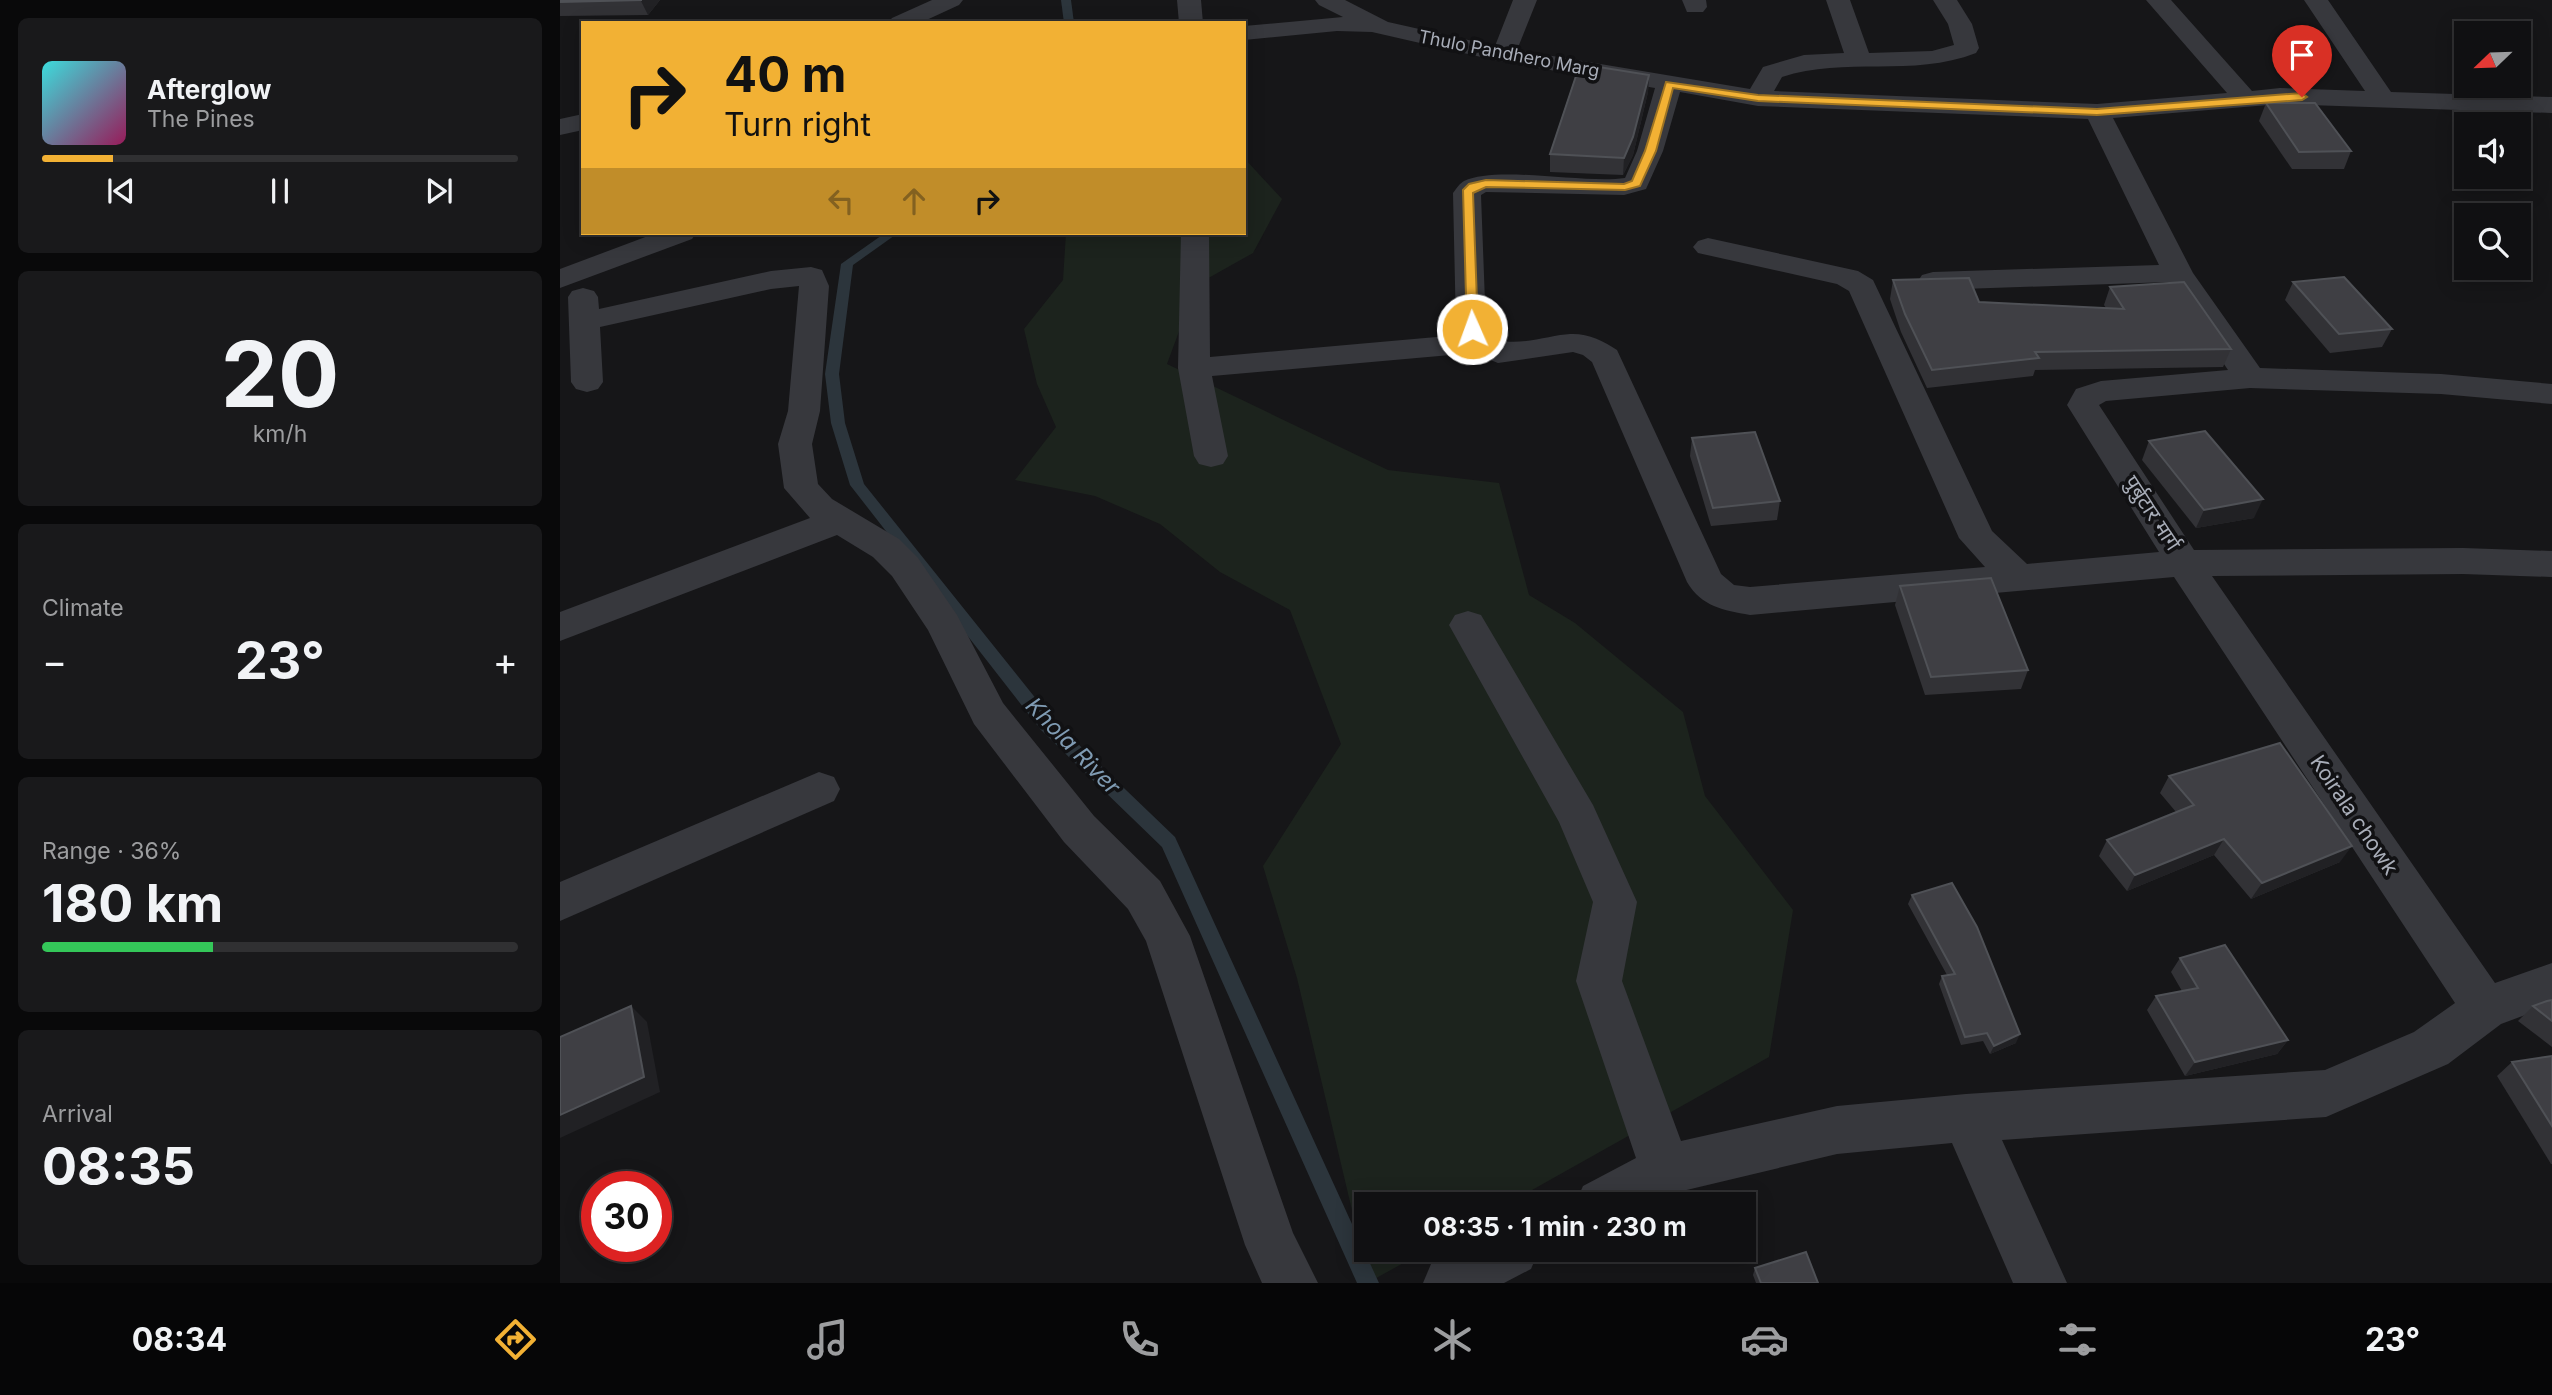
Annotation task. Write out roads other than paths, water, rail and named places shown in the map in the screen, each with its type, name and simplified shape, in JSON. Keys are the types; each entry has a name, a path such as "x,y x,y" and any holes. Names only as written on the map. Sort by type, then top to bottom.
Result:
{"street":[{"path":"904,21 951,0"},
{"path":"1189,0 1191,21"},
{"name":"Thulo Pandhero Marg","path":"1327,0 1380,27 1503,55 1758,98 2097,112 2280,96 2548,102"},
{"path":"1503,55 1525,0"},
{"path":"1838,0 1859,61"},
{"path":"1758,98 1772,72 1802,62 1955,54 1967,48 1960,24 1945,0"},
{"path":"2158,0 2246,99"},
{"path":"2316,0 2375,98"},
{"path":"1246,33 1337,24 1380,27"},
{"path":"1478,343 1472,329 1467,192 1473,187 1486,184 1625,187 1636,183 1650,151 1669,85"},
{"path":"2097,112 2178,273 2250,378 2441,384 2552,394"},
{"path":"560,127 581,122"},
{"path":"587,382 584,321 571,274 677,235"},
{"path":"1195,235 1195,368 1210,456"},
{"path":"1708,247 1847,277 1862,286 1977,538 2017,576"},
{"path":"1933,281 2178,273"},
{"path":"584,321 771,280 811,276 814,286 804,411 794,444 801,488 820,508 886,548 905,567 944,625 988,713 1079,829 1144,895 1167,936 1271,1245 1291,1283"},
{"path":"1195,368 1478,343 1498,353 1573,343 1594,348 1606,357 1706,582 1724,597 1750,601 2184,563"},
{"name":"पुर्बुटार मार्ग","path":"2250,378 2101,391 2088,396 2083,405 2184,563 2463,561 2552,564"},
{"path":"560,627 841,520"},
{"name":"Koirala chowk","path":"2184,563 2485,1008"},
{"path":"1468,625 1578,817 1615,902 1599,981 1666,1170"},
{"path":"560,902 818,789"},
{"path":"1624,1192 1666,1170 1837,1130 1966,1118 2326,1093 2431,1048 2485,1008 2552,984"},
{"path":"1966,1118 2040,1283"},
{"path":"1457,1279 1489,1262"}],"waterway":[{"name":"Khola River","path":"1066,0 1069,21"},
{"name":"Khola River","path":"889,235 847,264 832,374 838,423 857,485 1047,725 1169,842 1368,1283"}]}
